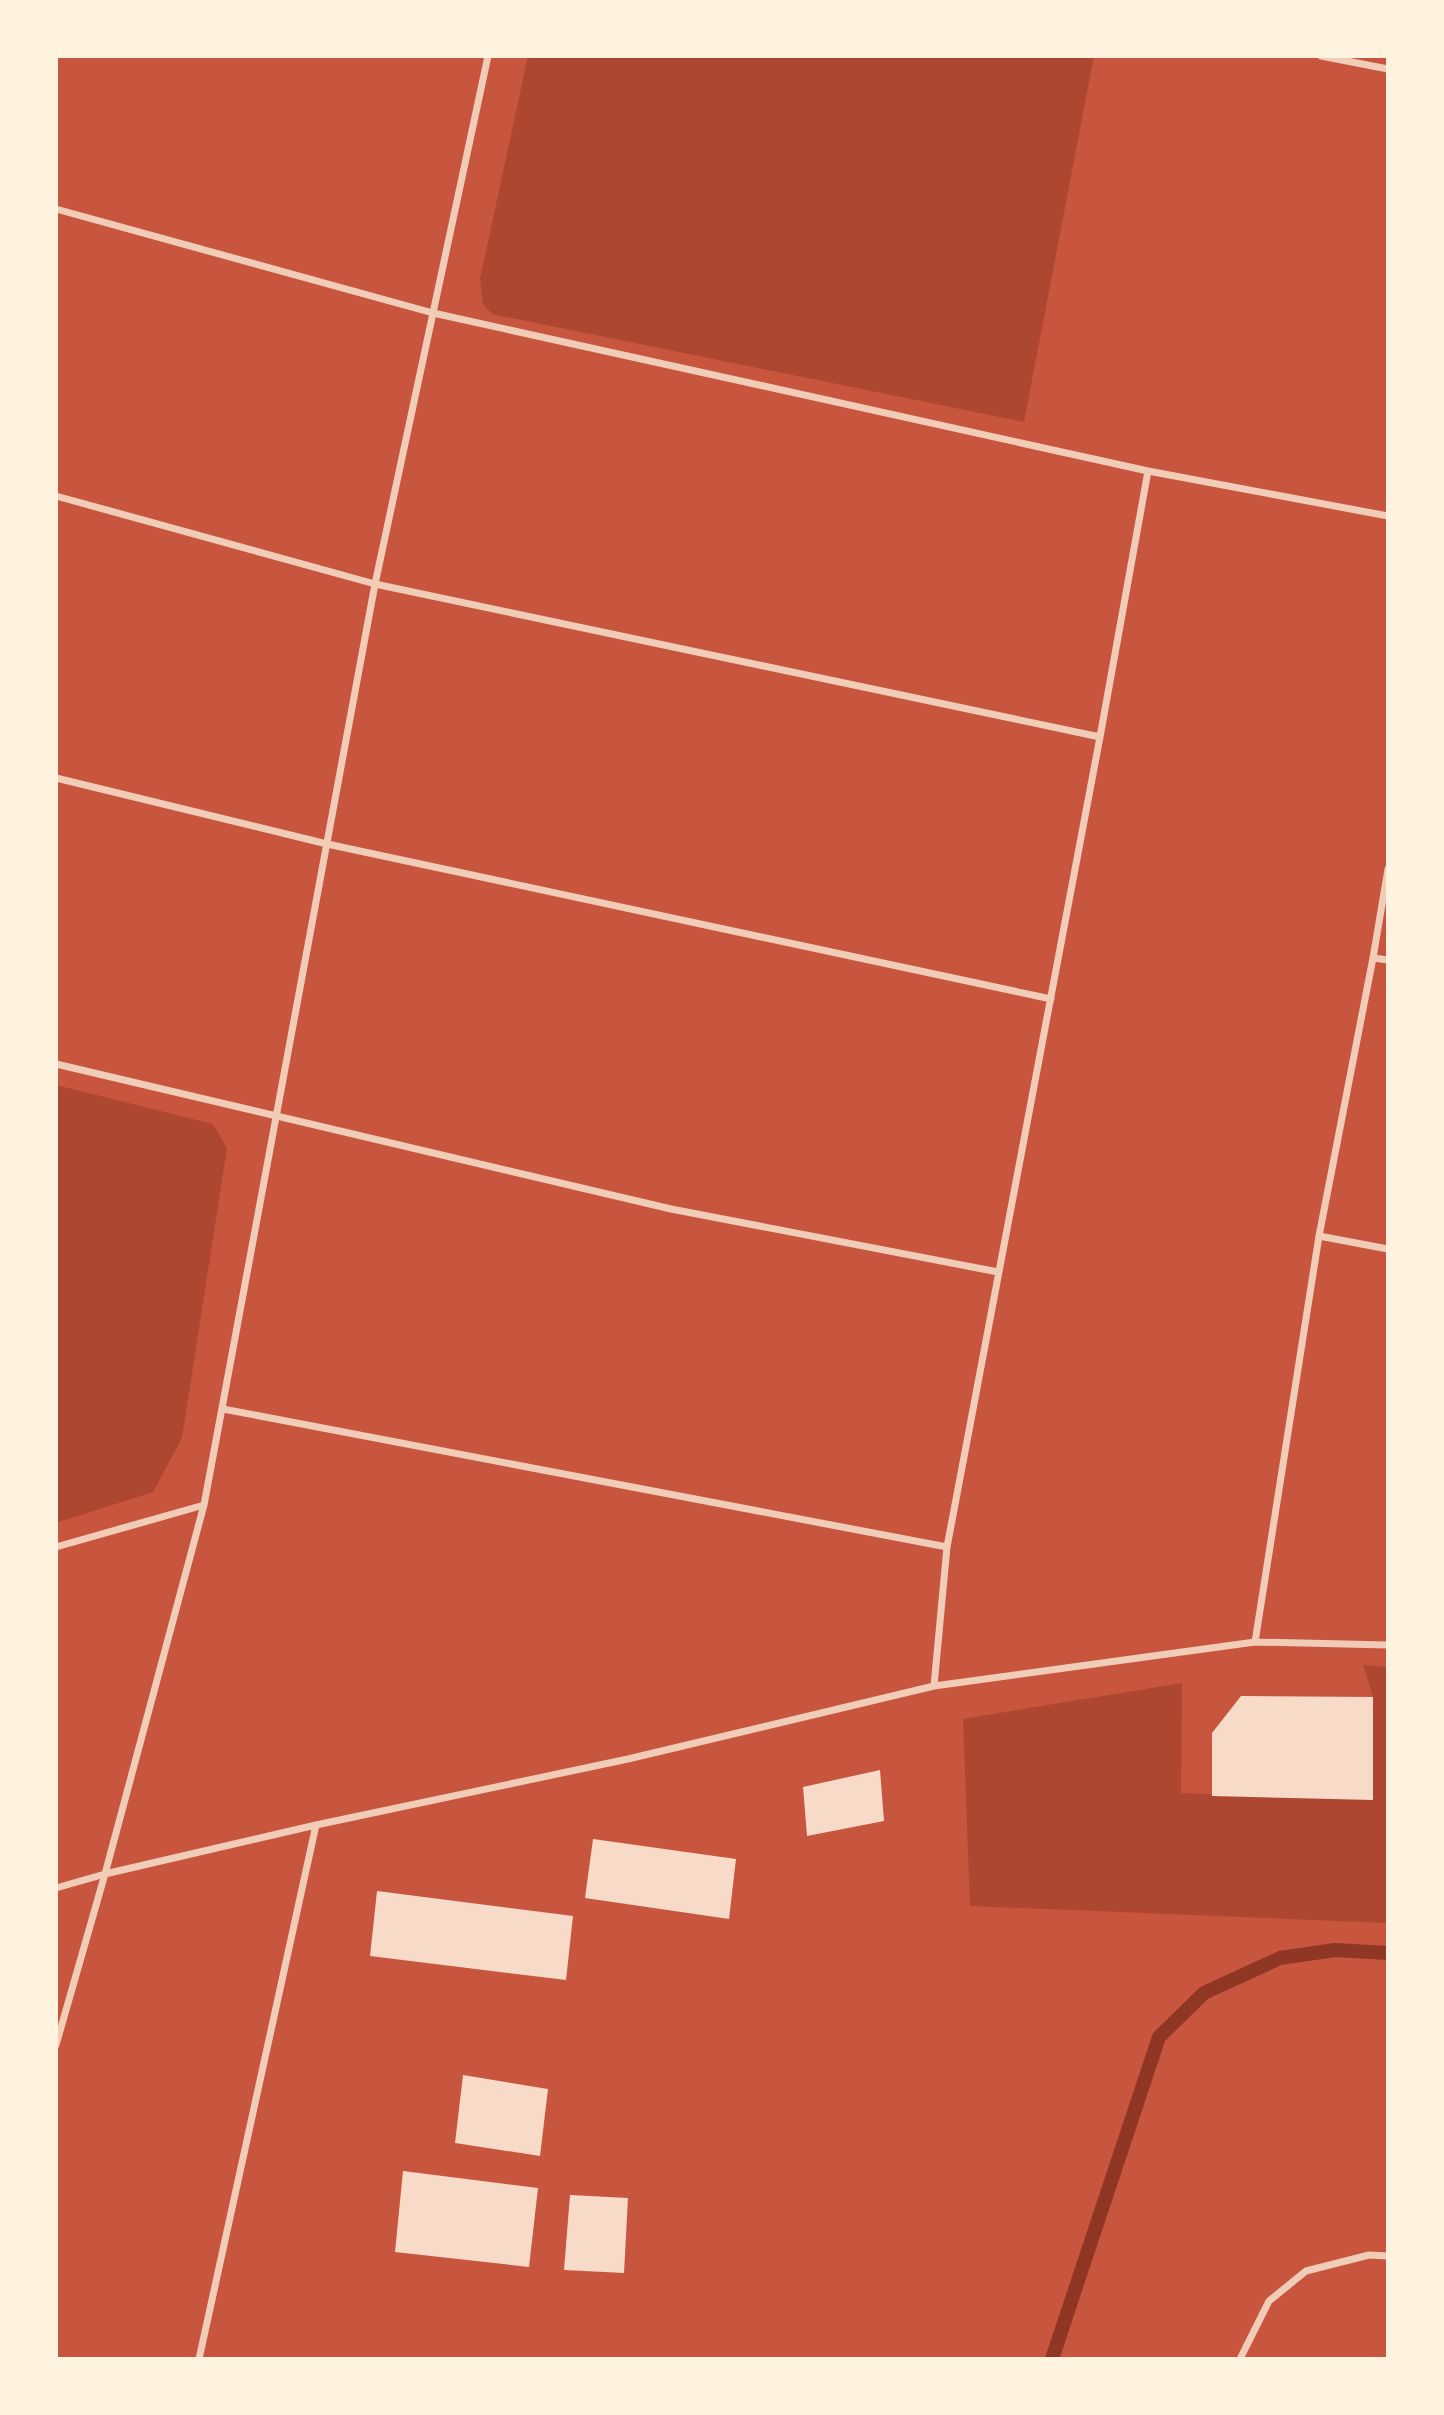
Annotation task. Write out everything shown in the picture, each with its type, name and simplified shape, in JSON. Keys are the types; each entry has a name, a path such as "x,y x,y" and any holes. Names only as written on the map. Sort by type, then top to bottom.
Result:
{"street":[{"path":"56,2045 204,1505 375,584 488,56"},
{"path":"1321,56 1388,69"},
{"path":"56,209 433,313 1148,471 1388,516"},
{"path":"934,1686 947,1547 1148,471"},
{"path":"56,496 375,584 1100,737"},
{"path":"56,778 327,844 1051,999"},
{"path":"1255,1642 1319,1237 1388,869"},
{"path":"1373,958 1388,960"},
{"path":"56,1064 671,1209 998,1272"},
{"path":"1319,1237 1388,1249"},
{"path":"223,1409 947,1547"},
{"path":"56,1547 204,1505"},
{"path":"56,1888 316,1825 628,1759 934,1686 1255,1642 1388,1645"},
{"path":"200,2359 316,1825"},
{"path":"1240,2359 1269,2301 1306,2271 1368,2255 1388,2256"}],"shaded area":[{"path":"528,56 1094,56 1024,422 492,314 483,304 480,279"},
{"path":"56,1085 213,1124 227,1148 182,1438 153,1492 56,1523"},
{"path":"1363,1665 1388,1667 1388,1923 970,1906 963,1719 1182,1683 1181,1793 1372,1800 1373,1697"}],"building":[{"path":"1241,1696 1373,1697 1373,1800 1212,1796 1212,1733"},
{"path":"880,1770 884,1821 807,1836 803,1787"},
{"path":"593,1839 736,1859 729,1919 585,1898"},
{"path":"377,1891 573,1916 566,1980 370,1956"},
{"path":"463,2075 548,2089 540,2156 455,2143"},
{"path":"403,2171 538,2188 529,2267 395,2252"},
{"path":"570,2195 628,2198 624,2273 564,2270"}],"waterway":[{"path":"1052,2359 1159,2037 1204,1993 1280,1958 1335,1950 1388,1953"}]}
